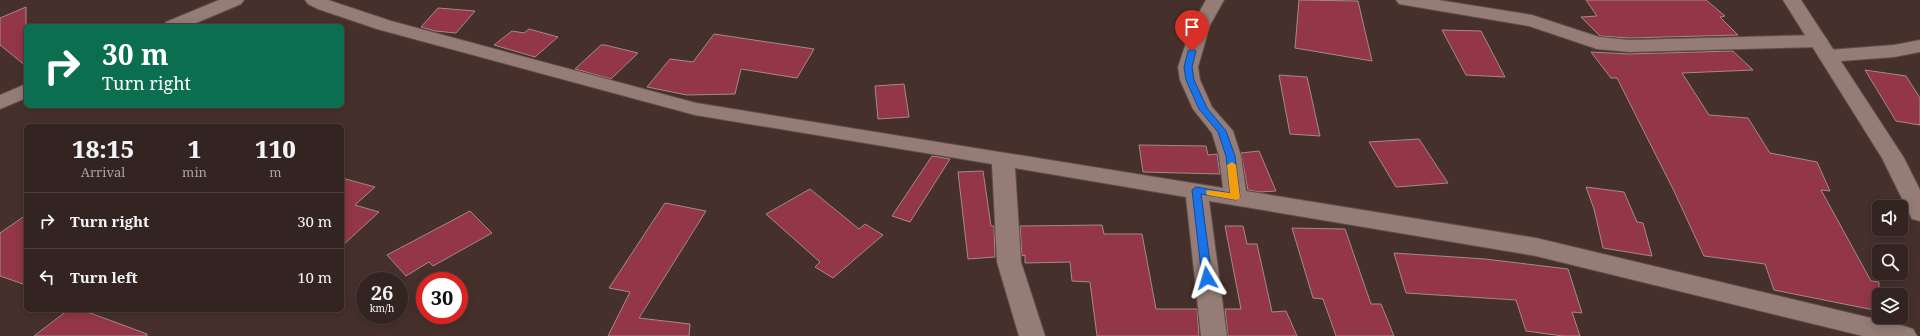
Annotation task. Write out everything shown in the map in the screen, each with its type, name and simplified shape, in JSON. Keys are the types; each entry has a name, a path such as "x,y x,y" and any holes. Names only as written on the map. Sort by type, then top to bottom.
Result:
{"street":[{"path":"179,24 235,0"},
{"path":"314,0 324,5 384,25 695,109 1536,247 1904,336"},
{"path":"1215,0 1201,25 1188,67 1190,80 1203,109 1222,131 1230,156 1236,197"},
{"path":"1405,0 1532,21 1597,43 1629,46 1894,51 1920,46"},
{"path":"1792,0 1893,158 1920,213"},
{"path":"0,86 23,92"},
{"path":"0,103 23,92"},
{"path":"1003,159 1009,262 1032,336"},
{"path":"1196,190 1214,336"}],"building":[{"path":"1299,0 1358,1 1372,61 1295,48"},
{"path":"1586,0 1706,0 1725,16 1720,17 1738,35 1629,38 1600,36 1581,17 1597,16"},
{"path":"26,7 26,24 24,24 24,64 0,45 0,18"},
{"path":"438,8 475,11 456,33 435,31 421,27"},
{"path":"529,29 558,37 535,57 494,45 512,31 524,33"},
{"path":"1442,30 1481,31 1505,77 1466,75"},
{"path":"714,34 814,49 797,78 741,69 735,94 687,95 647,87 670,59 693,62"},
{"path":"601,45 638,53 611,79 575,69"},
{"path":"1733,51 1753,70 1682,73 1709,115 1748,118 1770,153 1817,162 1830,191 1821,190 1871,281 1879,282 1879,288 1872,288 1872,310 1774,290 1765,264 1704,256 1674,191 1617,78 1611,78 1591,52 1629,54"},
{"path":"1865,70 1906,76 1920,98 1920,125 1896,121"},
{"path":"1279,75 1307,77 1320,136 1290,134"},
{"path":"904,84 909,117 878,119 875,86"},
{"path":"1419,139 1448,183 1396,187 1369,142"},
{"path":"1139,145 1206,146 1208,155 1217,154 1220,174 1143,172"},
{"path":"1259,151 1276,191 1260,192 1248,190 1241,153"},
{"path":"932,156 950,159 910,222 892,216"},
{"path":"983,171 991,226 994,226 995,257 968,259 958,172"},
{"path":"344,179 375,187 355,205 379,212 344,244"},
{"path":"1586,187 1624,192 1637,222 1643,223 1652,256 1603,248 1594,209"},
{"path":"810,189 859,229 865,224 883,235 833,278 815,267 820,262 766,214"},
{"path":"665,203 706,211 639,318 690,324 689,336 608,336 630,292 609,288"},
{"path":"470,211 492,233 433,266 429,262 408,275 408,272 402,272 387,255"},
{"path":"24,216 24,284 0,276 0,233"},
{"path":"1102,225 1104,234 1142,234 1156,309 1197,309 1199,336 1097,336 1090,282 1072,281 1070,262 1025,263 1025,255 1022,256 1020,226"},
{"path":"1225,226 1243,226 1247,244 1257,244 1272,312 1286,311 1297,336 1228,336 1225,309 1241,309"},
{"path":"1292,228 1345,229 1371,304 1381,304 1394,336 1336,336 1323,299 1313,298"},
{"path":"1394,253 1485,259 1568,269 1582,313 1572,312 1580,336 1563,336 1526,331 1516,300 1406,293"},
{"path":"65,312 87,312 147,334 147,336 34,336"}],"slow traffic":[{"path":"1211,192 1236,197 1232,165"}],"route":[{"path":"1192,51 1188,67 1190,80 1203,109 1222,131 1230,156 1236,197 1196,190 1207,278"}]}
